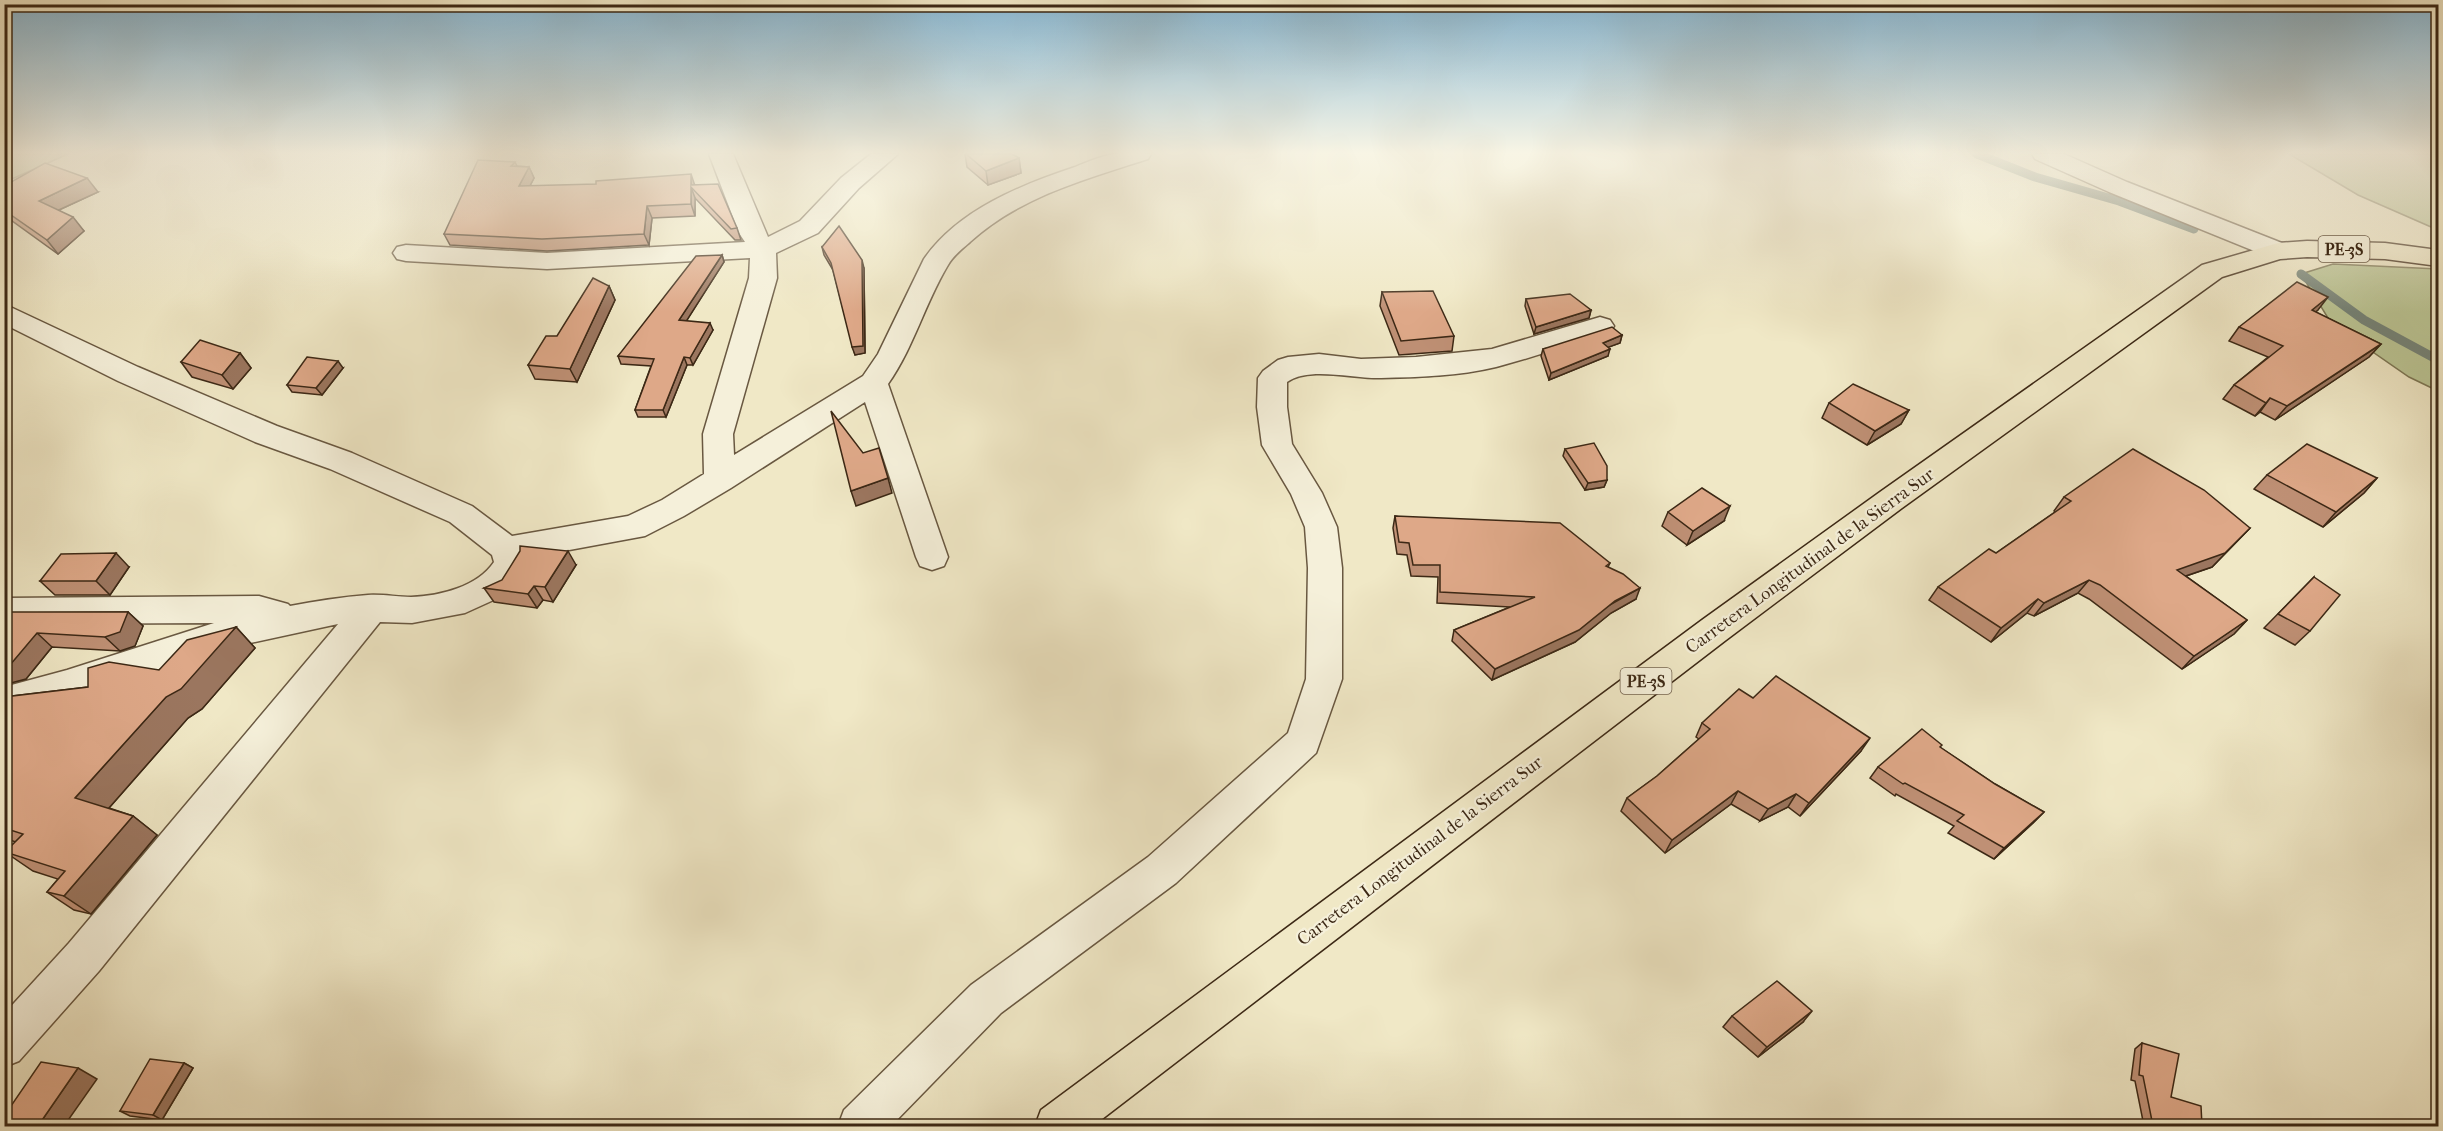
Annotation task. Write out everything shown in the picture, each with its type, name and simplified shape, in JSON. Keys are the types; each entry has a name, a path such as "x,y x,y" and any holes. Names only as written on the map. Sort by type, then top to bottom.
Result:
{"highway":[{"name":"Carretera Longitudinal de la Sierra Sur","path":"1057,1126 1523,773 1892,500 2212,272 2278,251 2360,250 2439,258"}],"street":[{"path":"720,480 718,434 763,278 763,249 752,233 742,207"},
{"path":"406,253 547,261 763,249 809,227 828,207"},
{"path":"507,549 634,527 673,508 720,480 873,383 887,366 936,260 960,236 1003,207"},
{"path":"2167,207 2278,251"},
{"path":"4,313 149,383 266,434 341,461 461,514 507,549 511,564 497,584 453,604 412,610 372,608 338,611 298,618 212,637 4,702"},
{"path":"860,1126 986,999 1162,870 1303,742 1323,679 1325,568 1321,527 1306,493 1277,445 1272,407 1273,378 1288,367 1309,365 1361,369 1416,368 1493,358 1600,326"},
{"path":"873,383 933,557"},
{"path":"4,1046 84,957 372,608"},
{"path":"4,611 259,609 298,618"}],"green space":[{"path":"2385,207 2438,207 2438,230"},
{"path":"2333,264 2438,269 2438,391 2409,377 2331,323 2301,274"}],"building":[{"path":"4,207 51,207 73,217 47,240 4,210"},
{"path":"457,207 647,207 644,234 542,239 444,234"},
{"path":"710,207 728,207 737,228 731,229"},
{"path":"839,226 862,260 863,346 852,347 831,263 822,247"},
{"path":"722,255 679,320 710,323 690,358 684,357 663,410 635,410 654,359 618,356 696,256"},
{"path":"593,278 609,286 570,369 528,365 546,336 557,336"},
{"path":"2297,282 2328,297 2312,310 2381,344 2287,406 2270,398 2266,403 2234,385 2283,346 2239,327"},
{"path":"1433,291 1454,336 1401,341 1382,292"},
{"path":"1570,294 1591,310 1536,327 1526,299"},
{"path":"1612,327 1622,335 1603,343 1610,349 1551,373 1543,349"},
{"path":"200,340 240,353 222,375 181,362"},
{"path":"307,357 338,361 316,388 287,385"},
{"path":"1853,384 1909,410 1875,431 1829,403"},
{"path":"831,411 863,453 879,448 888,478 851,491"},
{"path":"1594,443 1607,466 1607,480 1588,483 1565,449"},
{"path":"2307,444 2377,478 2336,512 2267,475"},
{"path":"2133,449 2204,490 2250,528 2225,553 2177,570 2247,620 2194,656 2100,585 2089,580 2044,603 2038,599 2001,628 1938,587 1989,549 1996,553 2071,501 2064,497"},
{"path":"1702,488 1730,506 1693,531 1668,512"},
{"path":"1395,516 1560,523 1610,563 1606,566 1623,574 1640,588 1615,601 1579,630 1495,669 1454,630 1535,597 1440,592 1440,565 1413,565 1409,543 1399,542"},
{"path":"520,546 568,551 545,587 534,586 528,594 484,588 502,580 520,551"},
{"path":"116,553 96,581 40,581 61,554"},
{"path":"2314,577 2340,595 2310,631 2278,614"},
{"path":"5,612 128,612 120,632 105,637 37,633 10,665 4,666"},
{"path":"236,627 181,689 166,697 75,798 133,816 64,896 47,892 65,871 5,852 23,834 4,828 4,731 9,725 4,726 4,697 88,687 88,668 109,662 159,670 187,640"},
{"path":"1776,676 1870,738 1809,803 1796,794 1768,809 1738,791 1672,840 1627,798 1657,776 1710,729 1702,723 1739,689 1753,698"},
{"path":"1922,729 1942,745 1940,747 1995,784 2044,812 2004,848 1957,821 1964,815 1903,784 1878,767"},
{"path":"1777,981 1812,1011 1767,1047 1732,1016"},
{"path":"2142,1043 2179,1054 2171,1097 2201,1106 2202,1126 2153,1126 2143,1076 2139,1075"},
{"path":"150,1059 184,1063 153,1115 120,1111"},
{"path":"41,1062 78,1068 38,1126 4,1126 4,1108 9,1109"}],"waterway":[{"path":"2134,207 2194,229"},
{"path":"2301,274 2364,320 2438,360"}]}
